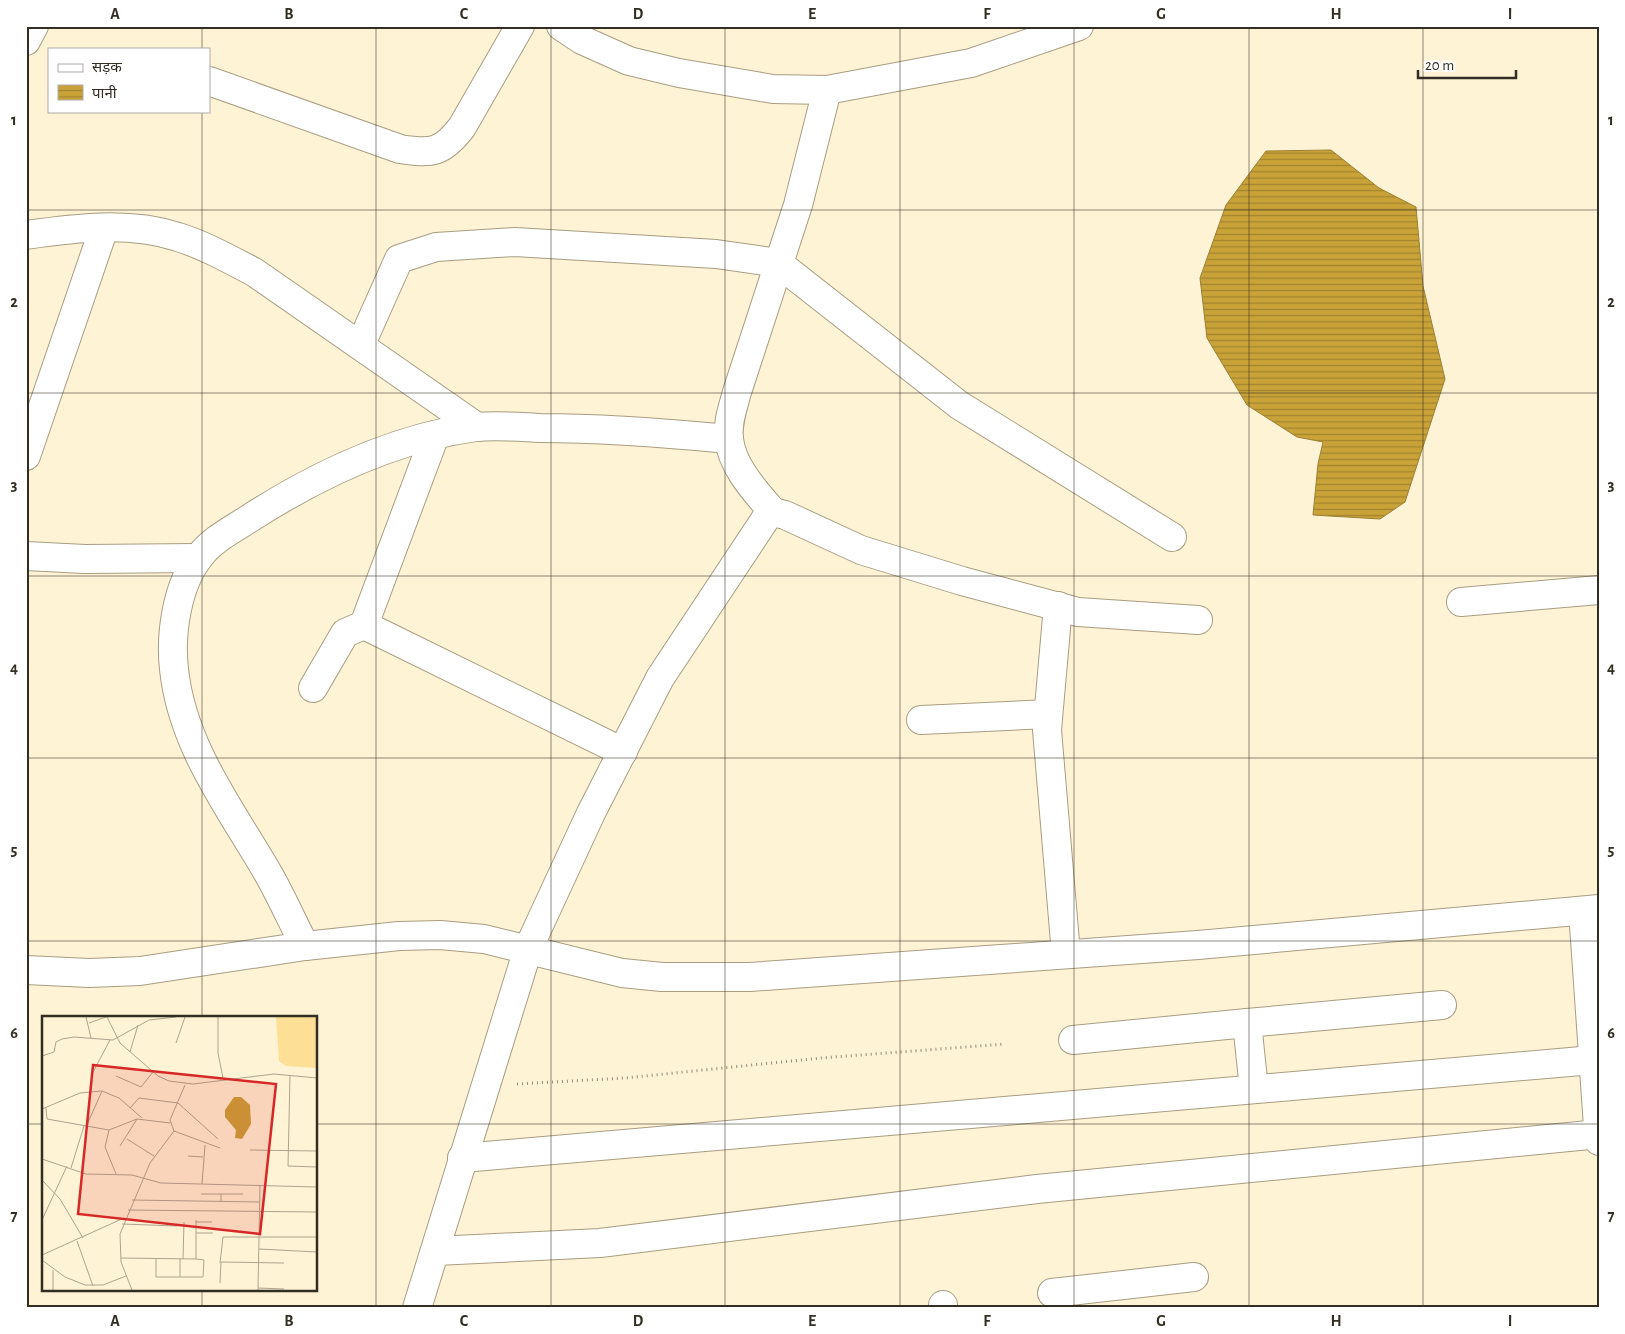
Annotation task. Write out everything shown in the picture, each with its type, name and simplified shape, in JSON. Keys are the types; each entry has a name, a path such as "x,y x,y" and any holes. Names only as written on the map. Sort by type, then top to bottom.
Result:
{"street":[{"path":"26,41 34,26"},
{"path":"210,81 400,149 423,153 438,150 451,141 462,127 520,26"},
{"path":"561,26 582,40 629,60 678,73 773,89 827,90 971,63 1080,26"},
{"path":"827,90 798,205 736,392 730,419 729,439 738,466 773,512 785,515 861,550 962,581 1078,612 1198,620"},
{"path":"26,456 104,228"},
{"path":"26,235 69,229 104,228 141,229 177,236 254,272 477,427"},
{"path":"360,344 399,259 436,247 515,242 716,254 778,263 959,405 1172,537"},
{"path":"305,946 270,876 214,785 196,750 181,711 174,669 172,637 177,603 197,558 210,544 276,501 342,468 392,447 435,435 477,427 607,428 729,439"},
{"path":"313,688 345,633 364,625 435,435"},
{"path":"417,1308 528,949 591,813 660,678 764,519 773,512"},
{"path":"26,556 85,559 197,558"},
{"path":"1461,602 1599,590"},
{"path":"1058,606 1047,730 1066,954"},
{"path":"364,625 623,752"},
{"path":"921,720 1048,714"},
{"path":"26,970 89,973 140,970 305,946 399,936 440,935 484,939 622,973 703,978 750,977 1066,954 1591,910 1593,1060 1598,1136 1037,1189 600,1243 436,1251"},
{"path":"1073,1040 1442,1005"},
{"path":"1247,1023 1254,1089"},
{"path":"462,1158 1593,1060"},
{"path":"1052,1290 1194,1277"}],"path":[{"path":"485,1085 625,1078 821,1058 1005,1044"}],"water":[{"path":"1331,150 1379,188 1416,207 1423,286 1445,379 1405,502 1380,519 1313,515 1318,464 1323,442 1297,437 1247,405 1207,338 1200,278 1226,205 1266,151"}]}
